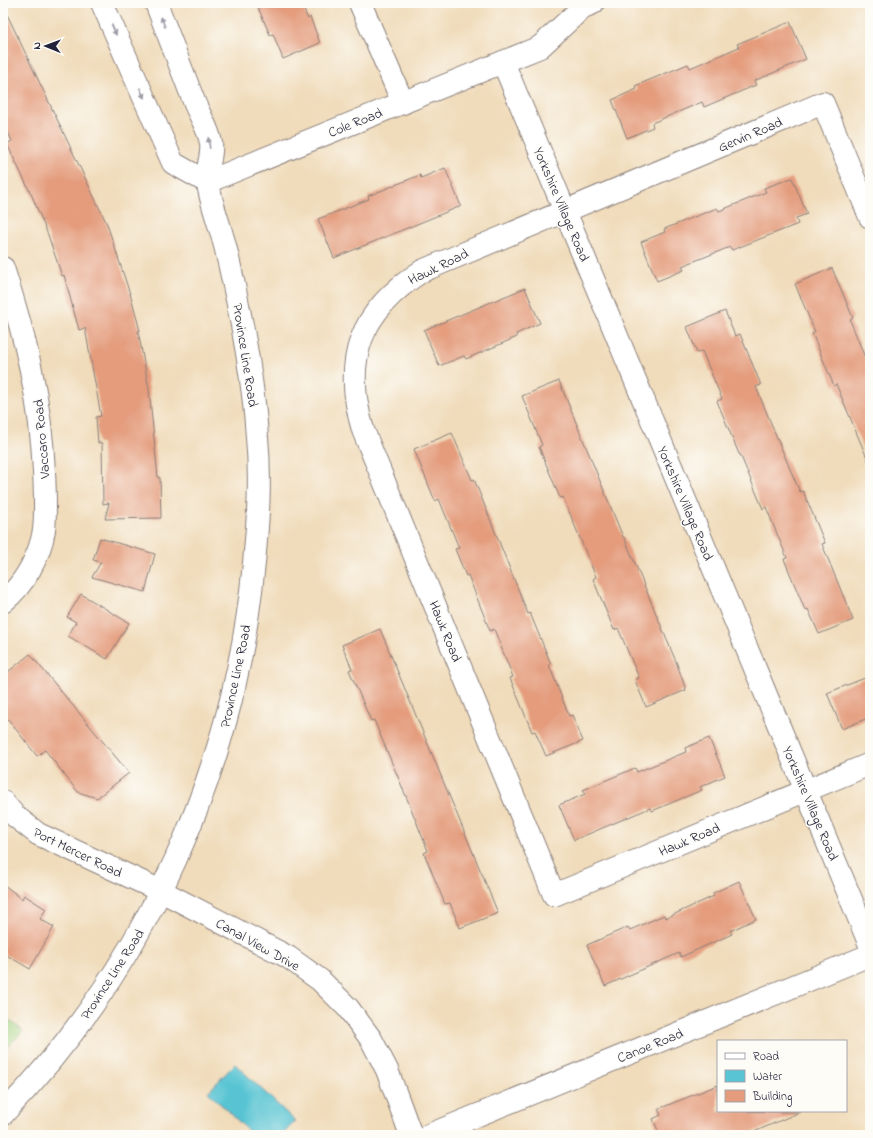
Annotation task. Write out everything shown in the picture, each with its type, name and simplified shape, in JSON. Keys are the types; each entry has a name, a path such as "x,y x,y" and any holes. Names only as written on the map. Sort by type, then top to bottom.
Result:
{"street":[{"path":"102,3 173,163 207,182"},
{"name":"Province Line Road","path":"3,1114 28,1088 79,1025 124,959 161,891 189,831 217,753 237,678 251,600 258,517 258,439 251,376 226,250 207,182 211,143 156,3"},
{"path":"360,3 403,103"},
{"name":"Cole Road","path":"207,182 540,47 584,5"},
{"name":"Yorkshire Village Road","path":"503,62 870,945"},
{"name":"Gervin Road","path":"565,211 823,103 870,217"},
{"name":"Hawk Road","path":"565,211 422,271 400,285 382,303 367,327 357,353 353,377 355,405 363,430 554,895 806,790"},
{"name":"Vaccaro Road","path":"3,268 20,320 36,387 43,443 45,500 44,530 37,555 24,579 3,602"},
{"path":"806,790 870,764"},
{"name":"Port Mercer Road","path":"3,802 15,816 38,834 161,891"},
{"name":"Canal View Drive","path":"161,891 288,957 320,980 348,1008 371,1039 387,1070 411,1135"},
{"name":"Canoe Road","path":"429,1135 870,955"}],"green space":[{"path":"3,1015 23,1031 3,1051"}],"water":[{"path":"235,1064 295,1121 282,1135 253,1135 208,1092"}],"building":[{"path":"256,3 301,3 308,19 310,17 320,43 283,59 273,34 270,35"},
{"path":"3,6 107,224 132,300 140,331 138,331 149,389 158,478 160,478 161,518 105,519 109,503 103,504 102,443 98,443 96,417 101,416 85,328 79,330 64,275 62,276 48,235 32,196 7,144 12,141 3,121"},
{"path":"790,22 806,59 754,81 756,85 704,107 702,102 652,123 653,127 627,138 612,100 637,89 635,86 688,64 690,68 739,47 737,44"},
{"path":"445,168 461,206 334,258 318,219 369,199 368,196 420,175 421,178"},
{"path":"792,178 807,214 796,218 798,224 732,250 730,247 682,266 684,270 657,281 641,242 665,232 664,229 717,208 719,211 766,192 764,188"},
{"path":"832,268 853,318 850,320 870,370 870,465 836,384 834,386 812,333 815,332 795,284"},
{"path":"525,288 540,323 516,334 517,337 466,359 464,356 439,366 424,330"},
{"path":"725,311 735,336 740,334 761,385 756,387 800,492 803,491 825,543 822,544 853,620 819,634 808,609 805,610 784,559 787,558 766,507 763,509 717,401 722,399 702,351 697,353 687,327"},
{"path":"559,381 677,664 686,690 646,707 635,680 639,678 618,628 614,630 593,579 596,577 563,497 560,498 539,447 542,445 522,396"},
{"path":"452,433 472,480 474,479 528,614 530,613 551,664 549,665 569,716 572,715 583,741 546,756 535,731 532,732 510,678 513,677 494,629 490,631 468,575 466,576 455,549 459,548 439,499 435,501 414,449"},
{"path":"100,538 155,554 145,592 92,577 101,562 93,560"},
{"path":"81,594 129,623 107,659 68,636 76,622 67,617"},
{"path":"380,629 498,913 460,928 450,903 445,904 424,853 428,851 374,720 371,721 349,670 352,669 342,645"},
{"path":"30,654 129,773 97,798 78,792 45,750 37,756 3,713 3,676"},
{"path":"870,676 870,717 842,729 827,693"},
{"path":"709,738 725,776 700,787 702,790 652,811 650,808 574,840 559,805 585,794 583,790 635,768 637,772 686,752 685,748"},
{"path":"739,881 756,919 730,931 732,934 681,957 679,953 605,986 587,945 628,927 630,930 664,915 666,918 714,896 713,893"},
{"path":"3,884 22,899 24,895 46,909 40,919 54,927 30,969 3,953"},
{"path":"717,1085 717,1112 800,1112 747,1135 660,1135 653,1119 661,1115 658,1109"}]}
